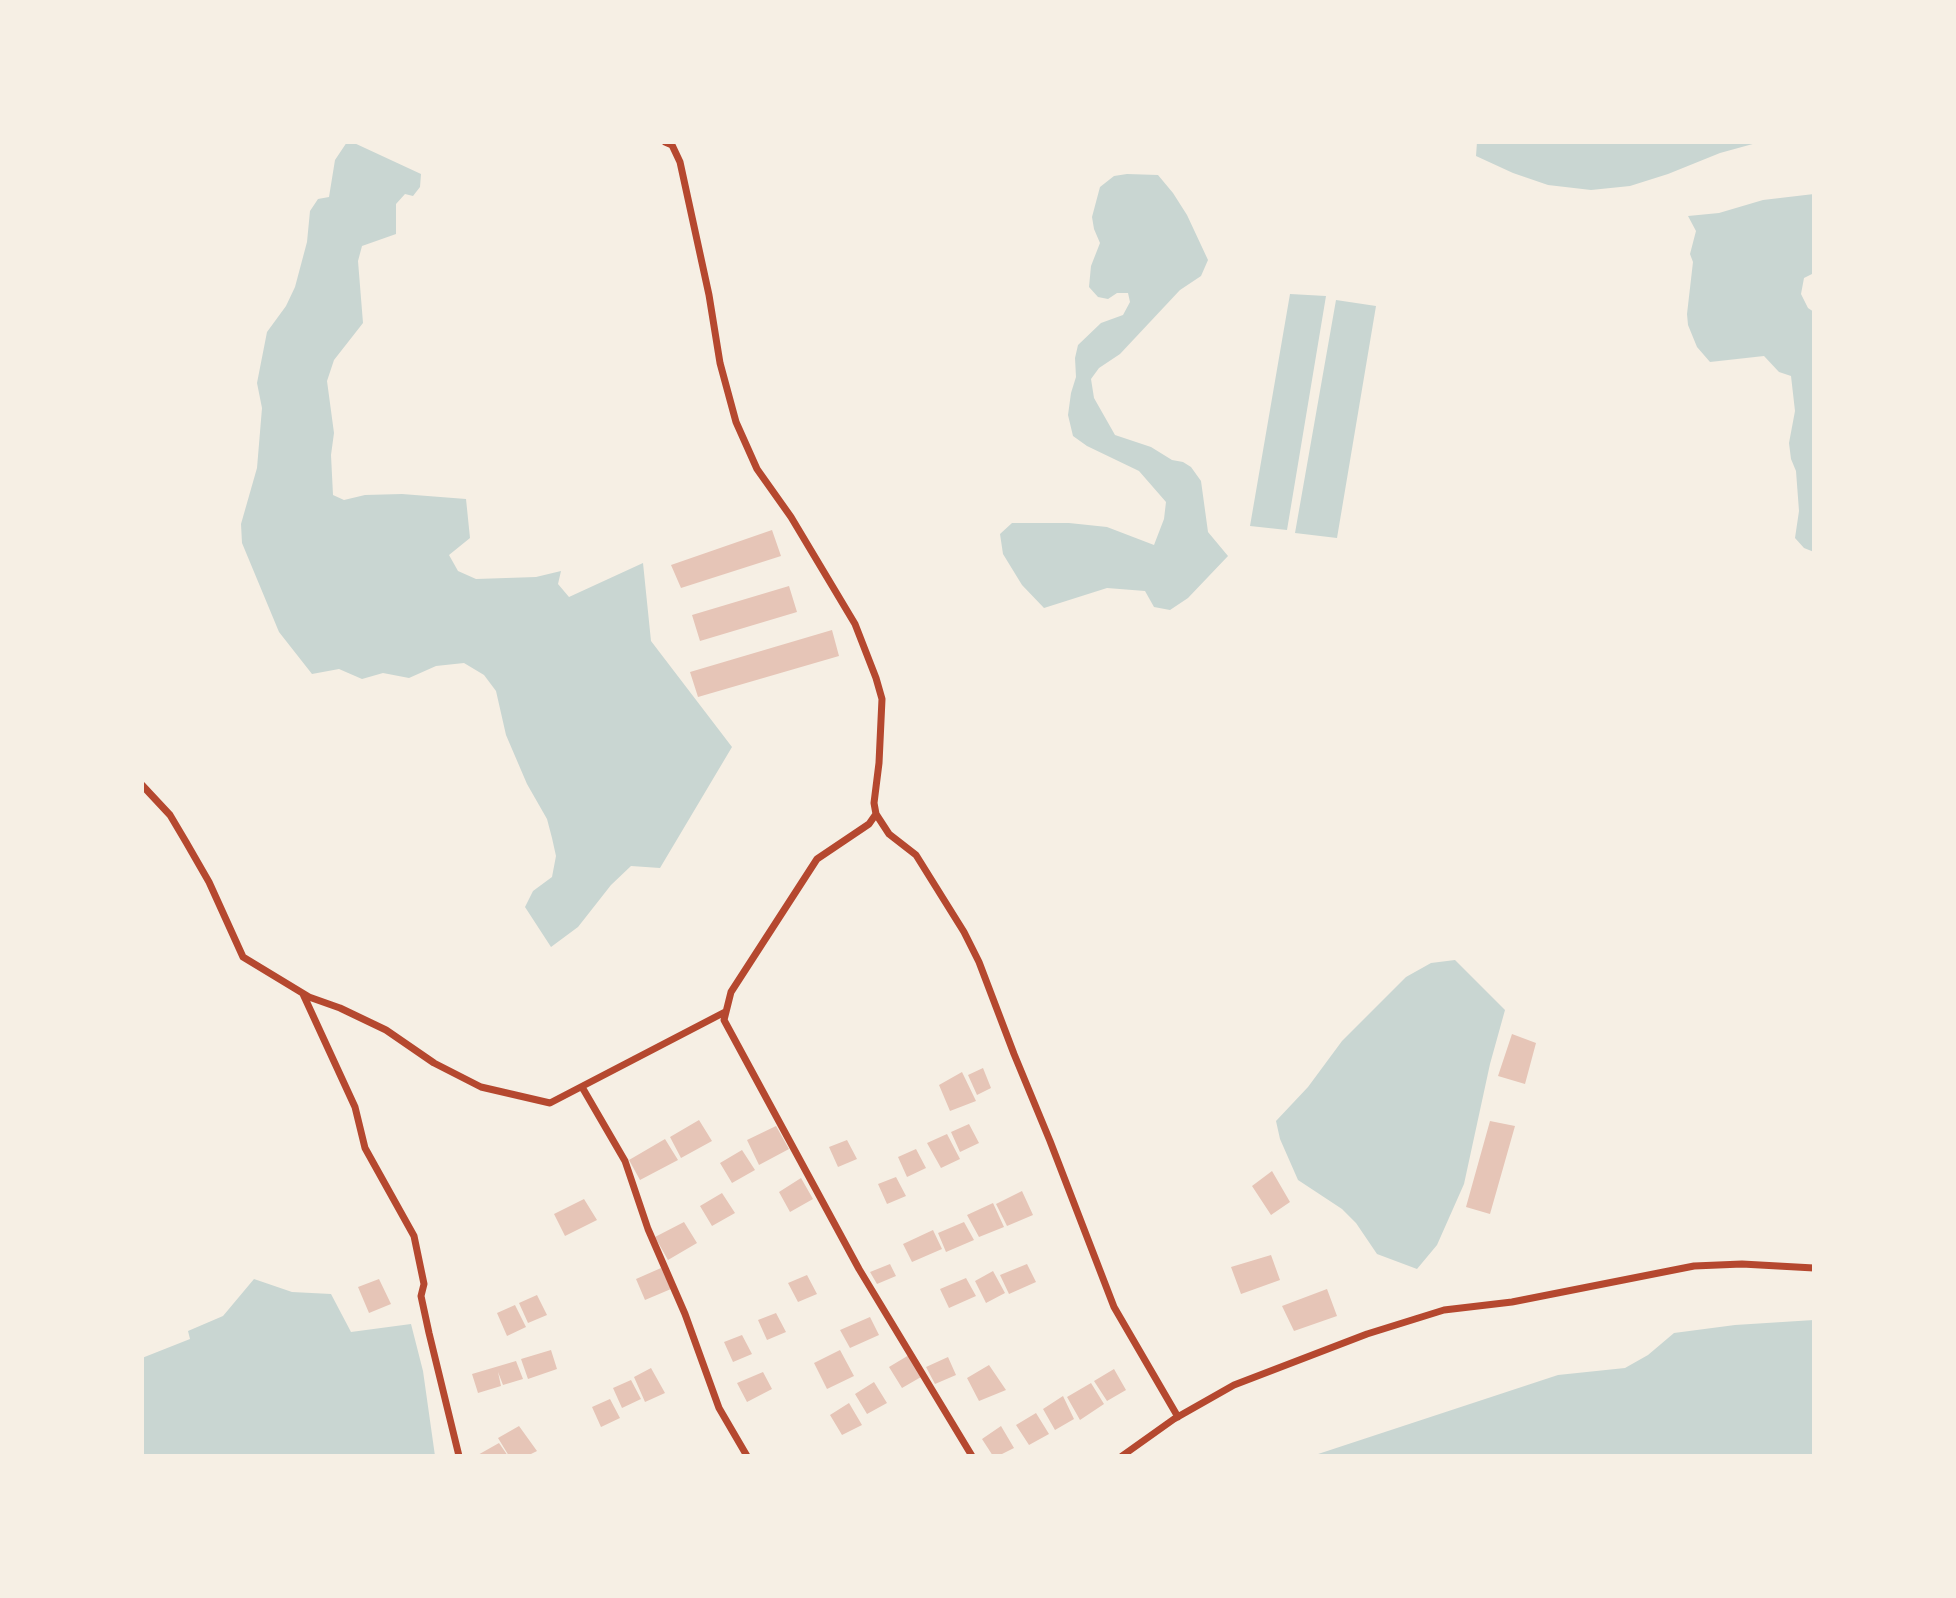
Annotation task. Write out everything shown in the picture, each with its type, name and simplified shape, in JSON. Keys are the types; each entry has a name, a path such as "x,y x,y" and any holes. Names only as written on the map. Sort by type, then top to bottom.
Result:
{"street":[{"path":"665,142 671,145 680,162 709,295 720,363 736,422 757,469 791,517 855,624 876,678 882,699 874,803 876,814 889,834 916,855 964,932 979,962 1051,1141 1114,1307 1178,1416"},
{"path":"142,785 170,815 186,842 209,882 243,957 303,993 386,1030 434,1063 481,1087 550,1103 725,1012"},
{"path":"876,814 869,824 817,859 731,992 724,1020 859,1269 972,1456"},
{"path":"303,993 355,1107 365,1147 414,1236 424,1284 421,1296 459,1456"},
{"path":"582,1087 625,1161 648,1229 685,1314 719,1408 747,1456"},
{"path":"1122,1456 1178,1416 1234,1385 1367,1334 1444,1310 1512,1302 1694,1266 1742,1264 1814,1268"}],"shaded area":[{"path":"347,142 421,174 420,187 413,196 405,194 396,204 396,234 362,246 358,261 363,323 334,360 327,381 334,433 331,455 333,495 344,500 365,495 402,494 466,499 470,538 449,555 458,571 476,579 536,577 561,571 558,584 569,597 643,563 651,641 732,747 660,868 631,866 611,885 578,927 551,947 525,907 533,891 552,877 556,856 552,838 547,819 527,784 506,735 496,691 484,675 464,663 436,666 409,678 383,673 362,679 339,669 312,674 279,632 242,543 241,524 257,468 262,408 257,383 267,332 286,306 295,287 307,242 310,211 318,199 329,197 335,160"},
{"path":"1477,142 1760,142 1720,153 1630,186 1591,190 1548,185 1513,173 1476,156"},
{"path":"1158,175 1187,215 1208,260 1201,276 1180,290 1120,354 1099,368 1091,379 1094,398 1115,435 1151,447 1172,460 1191,467 1201,481 1208,532 1228,556 1188,598 1170,610 1154,607 1145,591 1107,588 1044,608 1022,585 1003,554 1000,534 1012,523 1069,523 1107,527 1154,545 1164,519 1166,502 1139,471 1087,446 1073,436 1068,415 1076,377 1075,358 1078,345 1101,323 1123,315 1130,302 1128,293 1117,293 1108,299 1098,297 1089,287 1091,266 1100,243 1092,217 1100,187 1114,176"},
{"path":"1814,194 1814,273 1804,278 1801,294 1808,308 1814,312 1814,552 1804,548 1795,538 1799,511 1796,471 1789,443 1795,411 1791,376 1779,372 1764,356 1710,362 1697,347 1688,325 1687,314 1693,262 1690,254 1696,231 1688,216 1719,213 1763,200"},
{"path":"1290,294 1326,296 1287,530 1250,526"},
{"path":"1336,300 1376,306 1337,538 1295,533"},
{"path":"1455,960 1505,1010 1490,1064 1464,1184 1437,1245 1417,1269 1377,1254 1356,1223 1342,1209 1298,1180 1280,1139 1276,1121 1308,1087 1342,1041 1406,977 1431,963"},
{"path":"254,1279 292,1292 331,1294 351,1332 411,1324 423,1371 435,1456 142,1456 142,1358 190,1339 188,1331 223,1316"},
{"path":"1814,1320 1814,1456 1312,1456 1558,1375 1625,1368 1648,1355 1674,1333 1735,1325"}],"building":[{"path":"772,530 781,556 681,588 671,565"},
{"path":"789,586 797,612 700,641 692,615"},
{"path":"832,630 839,656 698,697 690,672"},
{"path":"1512,1034 1536,1043 1525,1084 1498,1076"},
{"path":"983,1068 991,1088 977,1095 968,1075"},
{"path":"962,1072 976,1101 950,1111 939,1085"},
{"path":"699,1120 712,1141 681,1158 670,1137"},
{"path":"1490,1121 1515,1126 1490,1214 1466,1207"},
{"path":"969,1124 979,1143 960,1152 951,1132"},
{"path":"776,1126 789,1149 759,1165 747,1140"},
{"path":"947,1134 960,1159 941,1168 927,1143"},
{"path":"665,1139 678,1160 640,1180 629,1160"},
{"path":"847,1140 857,1159 838,1167 829,1147"},
{"path":"916,1149 926,1168 907,1177 898,1157"},
{"path":"742,1150 755,1170 732,1183 720,1163"},
{"path":"1272,1171 1290,1202 1271,1215 1252,1186"},
{"path":"896,1177 906,1196 887,1204 878,1184"},
{"path":"801,1178 813,1199 790,1212 779,1192"},
{"path":"1022,1191 1033,1215 1007,1226 996,1204"},
{"path":"722,1193 735,1213 712,1226 700,1206"},
{"path":"584,1199 597,1220 565,1236 554,1214"},
{"path":"993,1203 1004,1227 979,1237 967,1215"},
{"path":"684,1222 697,1243 668,1260 655,1237"},
{"path":"964,1222 974,1240 946,1252 938,1233"},
{"path":"933,1230 942,1249 912,1262 903,1244"},
{"path":"1271,1255 1280,1280 1241,1294 1231,1267"},
{"path":"890,1264 896,1276 877,1284 870,1272"},
{"path":"1027,1264 1036,1282 1009,1294 1000,1275"},
{"path":"661,1268 671,1289 645,1300 636,1279"},
{"path":"993,1271 1005,1293 986,1303 975,1281"},
{"path":"807,1275 817,1294 798,1302 788,1283"},
{"path":"966,1278 976,1296 949,1308 940,1289"},
{"path":"379,1279 391,1304 369,1313 358,1287"},
{"path":"1327,1289 1337,1316 1294,1331 1282,1306"},
{"path":"537,1295 547,1315 528,1323 519,1303"},
{"path":"515,1305 526,1327 507,1336 497,1313"},
{"path":"776,1313 786,1332 767,1340 758,1320"},
{"path":"870,1317 879,1335 850,1348 840,1330"},
{"path":"742,1335 752,1354 733,1362 724,1342"},
{"path":"551,1350 557,1369 528,1379 521,1359"},
{"path":"840,1350 854,1376 827,1389 814,1363"},
{"path":"909,1355 921,1377 902,1388 889,1367"},
{"path":"948,1357 956,1375 935,1384 926,1367"},
{"path":"516,1361 523,1379 503,1385 498,1372 501,1386 478,1393 472,1374"},
{"path":"989,1365 1006,1390 979,1401 967,1378"},
{"path":"651,1368 665,1393 645,1402 634,1377"},
{"path":"1114,1369 1126,1390 1107,1401 1094,1381"},
{"path":"763,1372 772,1389 747,1402 737,1383"},
{"path":"631,1380 641,1399 622,1408 613,1388"},
{"path":"874,1382 887,1403 867,1414 855,1394"},
{"path":"1091,1383 1104,1404 1080,1420 1067,1397"},
{"path":"1063,1396 1074,1419 1055,1430 1043,1409"},
{"path":"610,1399 620,1418 601,1427 592,1407"},
{"path":"849,1403 862,1425 842,1435 830,1415"},
{"path":"1036,1413 1049,1434 1029,1445 1016,1425"},
{"path":"519,1426 537,1451 527,1456 509,1456 498,1438"},
{"path":"1001,1426 1014,1448 993,1456 982,1439"},
{"path":"499,1443 508,1456 476,1456"}]}
